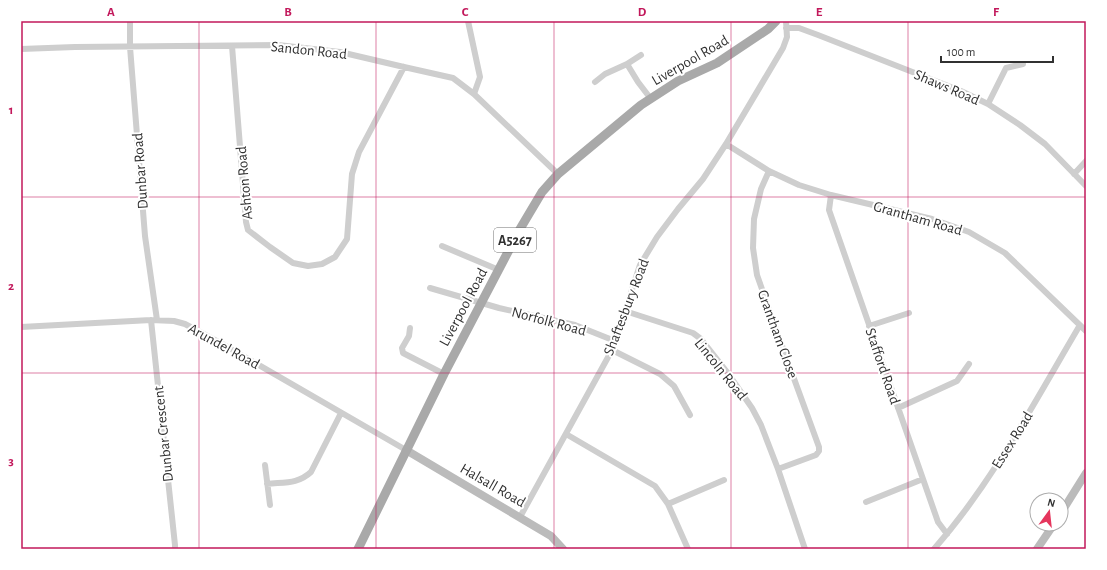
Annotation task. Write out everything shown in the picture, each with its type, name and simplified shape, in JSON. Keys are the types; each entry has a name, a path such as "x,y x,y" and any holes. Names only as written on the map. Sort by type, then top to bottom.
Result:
{"main road":[{"name":"Liverpool Road","path":"358,549 444,374 532,208 542,192 558,174 641,105 678,81 717,63 768,29 776,21"}],"street":[{"name":"Dunbar Road","path":"130,21 130,47 145,236 154,320"},
{"path":"468,21 480,77 474,94"},
{"name":"Shaws Road","path":"786,24 818,34 962,91 988,104 1020,124 1039,139 1086,186"},
{"name":"Shaftesbury Road","path":"520,517 612,350 640,265 657,237 703,179 726,144 783,48 787,37 786,24"},
{"name":"Sandon Road","path":"21,50 57,48 278,45 340,52 453,78 474,94 558,174"},
{"name":"Ashton Road","path":"232,46 246,222 248,230 293,263 308,266 322,264 335,257 347,239 352,174 359,152 404,67"},
{"path":"595,82 605,74 627,64 641,55"},
{"path":"627,64 651,99"},
{"path":"988,104 1006,68 1023,64"},
{"name":"Grantham Road","path":"726,144 768,171 799,185 831,195 932,219 969,232 1005,253 1086,331"},
{"path":"1074,174 1086,162"},
{"name":"Grantham Close","path":"768,171 761,189 754,219 753,248 757,275 819,447 819,451 816,455 778,469"},
{"name":"Stafford Road","path":"831,195 829,210 938,522 948,534"},
{"path":"442,246 499,270"},
{"name":"Norfolk Road","path":"430,288 481,303 575,325 615,341"},
{"name":"Lincoln Road","path":"626,311 693,333 701,339 727,372 752,408 761,425 778,469 805,549"},
{"path":"870,326 909,313"},
{"name":"Arundel Road","path":"21,327 154,320 174,321 185,324 406,450"},
{"name":"Dunbar Crescent","path":"154,320 176,545 175,549"},
{"name":"Essex Road","path":"934,549 948,534 986,481 1080,325"},
{"path":"410,328 409,336 402,348 402,353 444,374"},
{"path":"612,350 660,374 674,386 690,415"},
{"path":"898,408 957,381 969,364"},
{"path":"267,484 295,481 304,478 311,472 341,413"},
{"path":"566,434 655,486 668,504 688,549"},
{"name":"Halsall Road","path":"406,450 551,536 563,549"},
{"path":"265,465 270,505"},
{"path":"1069,500 1086,473"},
{"path":"866,502 923,479"},
{"path":"668,504 724,480"},
{"path":"1037,549 1049,532"}]}
